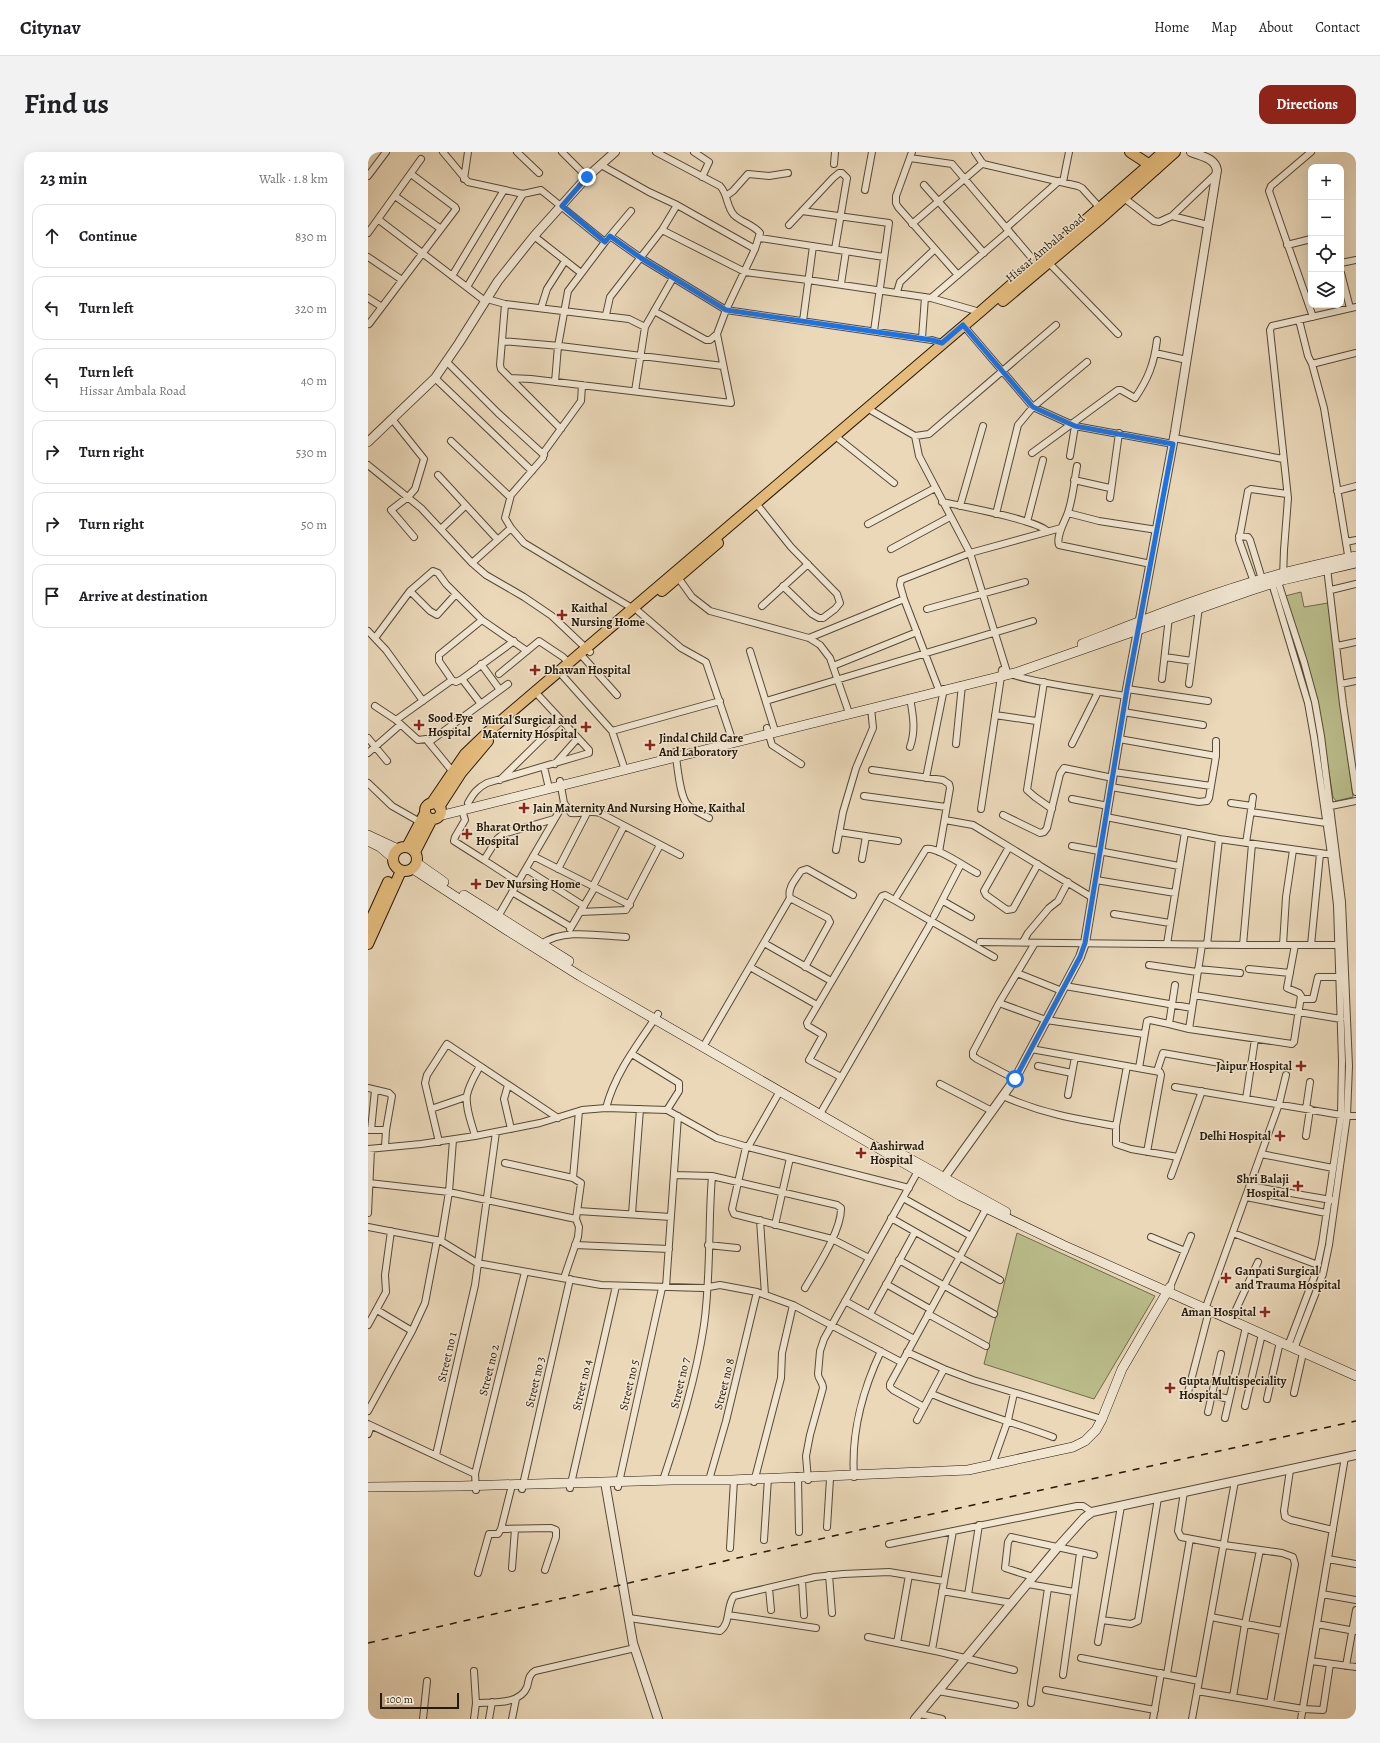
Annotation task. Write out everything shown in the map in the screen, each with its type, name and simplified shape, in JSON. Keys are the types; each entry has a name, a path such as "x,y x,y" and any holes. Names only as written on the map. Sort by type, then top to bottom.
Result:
{"main road":[{"path":"1130,152 1153,166"},
{"name":"Hissar Ambala Road","path":"928,359 942,343 965,328 980,312 1042,261 1124,198 1165,154"},
{"name":"Hissar Ambala Road","path":"928,359 1042,261 1100,208 1153,166"},
{"path":"675,575 759,508 872,411 928,359"},
{"path":"369,938 401,857 474,756 494,735 635,609 928,359"},
{"path":"848,710 871,708 910,698 940,688 962,685 1139,626 1272,579 1352,560"},
{"path":"1169,615 1200,608 1272,579"},
{"path":"368,926 401,857 420,822 434,811 453,772 465,754 489,730 568,663 587,652"},
{"path":"434,811 465,807 1004,672"},
{"path":"465,807 548,784 560,783"},
{"path":"368,834 401,857 405,871 415,866 418,858 401,857 368,841"},
{"path":"415,866 496,920 656,1016 821,1112 988,1206 1169,1290 1233,1316 1303,1352 1356,1376"},
{"path":"496,920 542,944 656,1016 706,1042 780,1091 821,1112 918,1171 942,1181"},
{"path":"368,1491 606,1484 678,1484 808,1478 953,1476 963,1474 968,1470 1073,1448 1093,1435 1102,1419 1122,1369 1169,1290"},
{"path":"1208,1307 1262,1334 1356,1369"},
{"path":"808,1478 830,1479 854,1477"},
{"path":"618,1484 663,1480 708,1480 734,1482"},
{"path":"368,1487 511,1489 523,1487"}],"street":[{"path":"368,176 386,152"},
{"path":"443,152 468,182 523,194 539,190 562,206 605,242"},
{"path":"464,179 468,152"},
{"path":"518,152 539,173"},
{"path":"562,152 587,177"},
{"path":"368,442 435,378 498,281 534,236 587,177 615,152"},
{"path":"510,378 731,403 718,334 726,310 760,238 758,231 734,215 728,208 726,196 720,186 656,152"},
{"path":"694,152 708,162 702,177"},
{"path":"834,164 835,152"},
{"path":"865,190 872,152"},
{"path":"975,152 983,163 1082,188 1100,208"},
{"path":"922,338 928,297 958,275 984,253 1061,182 1069,152"},
{"path":"942,1181 1015,1079 1080,957 1085,943 1126,693 1173,441 1217,173 1216,166 1210,159 1191,152"},
{"path":"1311,152 1269,189 1269,192 1312,317"},
{"path":"958,275 898,207 895,199 911,155 950,163 1008,230 1118,334"},
{"path":"368,233 379,220 421,159"},
{"path":"912,224 983,163"},
{"path":"601,165 649,192 677,205 755,249"},
{"path":"726,196 733,191 748,174 768,176 788,173"},
{"path":"789,225 833,178 841,173 848,178 835,249"},
{"path":"1124,198 1154,221 1159,222 1172,216 1217,173"},
{"path":"369,324 456,208 411,174"},
{"path":"924,185 984,253"},
{"path":"452,276 504,190"},
{"path":"467,287 523,194"},
{"path":"395,196 441,229"},
{"path":"606,316 610,297 662,230 677,205"},
{"path":"802,210 889,223 874,331"},
{"path":"555,382 558,346 568,291 605,242 632,211"},
{"path":"1172,216 1208,225"},
{"path":"379,220 486,300 506,304 632,320 645,327"},
{"path":"662,230 745,272 928,297 980,312"},
{"path":"534,236 581,273"},
{"path":"610,236 641,258 726,310 922,338 942,343"},
{"path":"760,238 884,257"},
{"path":"1287,245 1308,240"},
{"path":"803,321 813,246"},
{"path":"897,292 900,282 935,249"},
{"path":"841,284 846,251"},
{"path":"368,257 402,280"},
{"path":"1344,262 1356,260"},
{"path":"541,308 547,289 565,261"},
{"path":"635,391 639,356 645,327 673,278"},
{"path":"1272,579 1287,494 1270,330 1272,326 1353,307 1344,282"},
{"path":"368,298 382,307"},
{"path":"506,304 500,365 501,369 561,429"},
{"path":"654,311 706,340 710,340 718,334"},
{"path":"1299,320 1324,408 1346,542 1352,560"},
{"path":"872,411 915,436 929,434 1056,325"},
{"path":"965,328 1033,407 1074,425 1283,459"},
{"path":"1032,453 1074,425 1119,390 1132,398 1135,397 1148,377 1157,340"},
{"path":"502,341 558,346 723,366"},
{"path":"1155,353 1186,360"},
{"path":"1312,364 1356,355"},
{"path":"446,361 498,413 544,455"},
{"path":"996,514 1016,428 1033,407 1087,362"},
{"path":"435,378 532,471"},
{"path":"582,385 581,401 544,452 544,455 510,497 505,517 510,528 524,543 635,609 681,648 706,662 732,740"},
{"path":"392,419 424,459 415,489 391,511 414,537"},
{"path":"1070,456 1074,425"},
{"path":"960,506 983,426"},
{"path":"1110,498 1110,488 1119,433"},
{"path":"915,436 919,456 970,553 994,632 1004,672 995,715 981,810"},
{"path":"839,438 894,483"},
{"path":"451,441 510,497"},
{"path":"1027,522 1043,460"},
{"path":"368,465 421,508 486,576 524,597 552,616 587,652 618,695"},
{"path":"1077,466 1068,513 1061,528 1058,541 1060,545 1150,564"},
{"path":"438,475 497,539"},
{"path":"1074,480 1110,488"},
{"path":"1337,491 1356,486"},
{"path":"868,524 935,488"},
{"path":"1272,579 1239,541 1239,536 1248,490 1287,494"},
{"path":"942,502 1042,526 1047,531"},
{"path":"441,529 465,506"},
{"path":"759,508 783,538 840,599 840,605 823,618 815,617 783,586"},
{"path":"1068,513 1099,521 1157,530"},
{"path":"890,549 950,517"},
{"path":"472,563 510,528"},
{"path":"926,778 940,688 904,599 900,582 904,578 970,553 1061,528"},
{"path":"1239,536 1248,537 1272,579 1304,662 1315,702 1334,855 1337,905 1342,945 1349,1066 1335,1200 1323,1274 1290,1344 1267,1399"},
{"path":"1346,542 1356,540"},
{"path":"762,606 808,564"},
{"path":"1327,567 1356,792"},
{"path":"375,638 410,590 433,571 438,573 456,594 482,620 527,651"},
{"path":"675,575 692,597 710,611 809,638 820,644 830,658 848,710"},
{"path":"927,609 1025,582"},
{"path":"1331,590 1356,584"},
{"path":"410,590 430,611 437,615 456,594"},
{"path":"809,638 904,599"},
{"path":"1189,684 1200,608"},
{"path":"1162,679 1169,615"},
{"path":"482,620 439,655 440,661 452,680 456,682 514,641"},
{"path":"766,701 1033,621"},
{"path":"368,631 423,701"},
{"path":"832,666 917,632"},
{"path":"499,674 540,642 568,663"},
{"path":"1337,646 1356,642"},
{"path":"750,651 766,701 772,746 801,764"},
{"path":"1165,657 1192,661"},
{"path":"481,664 500,690"},
{"path":"1004,672 1044,682 1098,692 1126,693 1208,701"},
{"path":"562,675 612,731 625,767"},
{"path":"462,678 481,704"},
{"path":"368,753 398,722 423,701 452,680"},
{"path":"1341,684 1356,681"},
{"path":"1044,682 1036,722 1027,790 1052,808"},
{"path":"429,742 508,684"},
{"path":"956,744 962,685"},
{"path":"1072,744 1098,692"},
{"path":"518,882 454,841 465,820 465,807 474,792 480,787 589,754 589,750 577,739 539,696"},
{"path":"910,698 914,733 910,747"},
{"path":"612,731 720,701"},
{"path":"375,706 398,722 418,740 424,738 429,742 453,772"},
{"path":"836,850 843,812 856,768 873,728 871,708"},
{"path":"1123,712 1203,725"},
{"path":"995,715 1036,722"},
{"path":"500,780 561,720"},
{"path":"368,738 376,745 387,761"},
{"path":"555,764 577,739"},
{"path":"1119,739 1216,756"},
{"path":"1111,787 1203,803 1207,802 1216,756 1216,741"},
{"path":"676,754 683,794 687,804 709,818"},
{"path":"544,767 548,784"},
{"path":"1003,816 1040,833 1047,828 1060,774 1064,768 1211,786"},
{"path":"872,770 943,780 949,784 945,820 939,852"},
{"path":"368,783 392,806 420,822"},
{"path":"560,783 564,803 571,813 577,814 588,811 600,813 680,855"},
{"path":"864,796 946,807"},
{"path":"1243,946 1253,797"},
{"path":"1072,799 1108,806"},
{"path":"1327,807 1356,801"},
{"path":"1231,802 1251,809 1326,823"},
{"path":"496,920 564,803"},
{"path":"1327,807 1326,823 1334,855"},
{"path":"558,868 588,811"},
{"path":"1106,817 1219,839 1334,855"},
{"path":"484,860 497,839 503,834 554,819"},
{"path":"945,820 973,825 1093,898"},
{"path":"568,934 594,887 624,826"},
{"path":"839,832 898,841"},
{"path":"1166,944 1185,832"},
{"path":"862,859 866,836"},
{"path":"1189,1029 1198,971 1204,945 1219,839"},
{"path":"580,912 624,911 630,905 660,845"},
{"path":"1072,846 1179,866"},
{"path":"1009,847 984,890 986,895 1007,910 1013,909 1038,864"},
{"path":"897,896 926,849 930,848 939,852 977,873"},
{"path":"1283,945 1286,897 1293,850"},
{"path":"1310,945 1320,854"},
{"path":"533,856 630,905"},
{"path":"821,1112 933,919 961,864"},
{"path":"526,869 584,906"},
{"path":"706,1042 790,898 790,888 804,869 808,869 853,895"},
{"path":"1096,880 1175,893"},
{"path":"1023,942 1028,933 1049,908 1058,901 1068,882"},
{"path":"512,892 571,927"},
{"path":"841,1077 809,1060 823,1036 807,1025 817,1005 882,896 885,895 933,919 994,957"},
{"path":"790,898 828,918 830,922 805,967"},
{"path":"943,901 971,917"},
{"path":"1114,914 1170,923"},
{"path":"542,944 548,940 568,934 626,937"},
{"path":"980,942 1243,946 1342,945"},
{"path":"1015,1079 973,1056 974,1048 1035,942"},
{"path":"764,943 831,981"},
{"path":"1290,1344 1318,1265 1333,1168 1344,1115 1340,977 1342,945"},
{"path":"1139,1068 1147,1021 1288,1044 1294,1043 1301,999 1300,994 1287,988 1295,946"},
{"path":"1149,965 1198,971 1240,973"},
{"path":"750,967 817,1005"},
{"path":"1249,969 1290,973"},
{"path":"1017,973 1063,989 1192,1008"},
{"path":"1301,999 1313,999 1318,977 1340,977"},
{"path":"1169,1024 1175,985"},
{"path":"1194,995 1341,1019"},
{"path":"999,1003 1046,1020 1144,1034"},
{"path":"606,1108 616,1077 656,1016"},
{"path":"1246,1099 1255,1039"},
{"path":"439,1142 425,1083 427,1075 446,1045 450,1044 558,1118"},
{"path":"1031,1049 1160,1072 1161,1075 1147,1152"},
{"path":"632,1054 679,1083 679,1091 667,1110"},
{"path":"1157,1071 1163,1054 1220,1063"},
{"path":"1068,1095 1075,1057"},
{"path":"475,1136 466,1097 480,1066"},
{"path":"1038,1066 1072,1073"},
{"path":"1127,1066 1116,1126 1116,1144 1131,1149 1178,1157"},
{"path":"1187,1396 1208,1307 1279,1104 1286,1075"},
{"path":"1306,1136 1310,1082"},
{"path":"940,1084 992,1111"},
{"path":"508,1085 504,1099 511,1129"},
{"path":"1175,1087 1356,1116"},
{"path":"368,1088 389,1093 392,1096 386,1130 385,1147"},
{"path":"376,1090 370,1130 386,1130"},
{"path":"780,1091 747,1147 732,1212 734,1214 832,1239 869,1258"},
{"path":"1171,1176 1202,1091"},
{"path":"1003,1096 1022,1104 1060,1116 1116,1126"},
{"path":"431,1109 466,1097"},
{"path":"368,1213 370,1149 453,1140 540,1123 579,1111 606,1108 667,1110 717,1138 909,1188"},
{"path":"632,1214 640,1109"},
{"path":"505,1163 573,1178 579,1111"},
{"name":"Street no 5","path":"618,1484 664,1287 669,1249 678,1116"},
{"name":"Street no 1","path":"436,1455 475,1284 496,1132"},
{"path":"368,1411 371,1399 412,1331 425,1303 449,1192 453,1140"},
{"path":"1261,1154 1333,1168"},
{"path":"775,1225 790,1158"},
{"path":"808,1478 806,1456 810,1435 823,1388 823,1383 818,1377 820,1351 824,1339 918,1171"},
{"path":"674,1175 712,1176 837,1205 840,1208 840,1217 832,1239 805,1288"},
{"name":"Street no 7","path":"663,1480 682,1425 704,1326 712,1176"},
{"name":"Street no 3","path":"523,1487 579,1227 576,1219 582,1183 573,1178"},
{"path":"370,1183 449,1192 576,1219"},
{"path":"1250,1186 1335,1200"},
{"path":"1246,1197 1326,1213"},
{"path":"903,1198 971,1236"},
{"path":"924,1407 890,1387 943,1285 988,1206"},
{"path":"578,1211 671,1217"},
{"path":"891,1218 1000,1280"},
{"path":"760,1220 765,1295"},
{"path":"368,1227 439,1240 477,1263 525,1272 616,1286 707,1288 714,1285 757,1292 793,1305 832,1324 902,1362"},
{"path":"368,1325 387,1288 385,1275 391,1231"},
{"path":"870,1314 915,1232"},
{"path":"1233,1233 1318,1265"},
{"path":"1169,1290 1192,1236"},
{"path":"1152,1237 1185,1251"},
{"path":"575,1245 669,1249"},
{"path":"708,1245 737,1248"},
{"path":"900,1260 994,1314"},
{"path":"1233,1316 1258,1262"},
{"name":"Street no 2","path":"476,1488 475,1474 525,1272"},
{"path":"886,1284 986,1346"},
{"name":"Street no 4","path":"570,1486 616,1286"},
{"name":"Street no 8","path":"708,1480 726,1421 757,1292"},
{"path":"845,1301 914,1339"},
{"path":"755,1481 781,1378 782,1353 793,1305"},
{"path":"377,1310 412,1331"},
{"path":"1225,1418 1246,1327"},
{"path":"1245,1406 1262,1334"},
{"path":"854,1477 856,1434 862,1401 872,1370 881,1351"},
{"path":"907,1352 944,1369 1102,1419"},
{"path":"1294,1393 1303,1352"},
{"path":"1208,1412 1221,1354"},
{"path":"917,1420 944,1369"},
{"path":"992,1465 1008,1420 1014,1392"},
{"path":"932,1394 950,1402 1008,1420 1053,1437"},
{"path":"1212,1395 1230,1399"},
{"path":"368,1434 370,1425 475,1474"},
{"path":"917,1716 1058,1547 1084,1518 1092,1512 1356,1455"},
{"path":"1301,1719 1345,1458"},
{"path":"1290,1470 1284,1511 1285,1517 1291,1520 1333,1530"},
{"path":"798,1479 799,1532"},
{"path":"827,1527 830,1479"},
{"path":"764,1540 768,1480"},
{"path":"1192,1719 1224,1545 1234,1481"},
{"path":"730,1548 734,1482"},
{"path":"606,1484 635,1648 658,1719"},
{"path":"478,1573 489,1534 498,1534 501,1529 511,1489"},
{"path":"1184,1492 1178,1531 1181,1537 1291,1555 1294,1560 1295,1564 1270,1703"},
{"path":"1102,1620 1131,1624 1138,1621 1158,1498"},
{"path":"889,1544 1077,1506 1083,1506 1092,1512"},
{"path":"1098,1642 1121,1506"},
{"path":"968,1595 979,1525"},
{"path":"501,1529 551,1528 556,1530 556,1537 545,1570"},
{"path":"512,1568 515,1529"},
{"path":"932,1650 953,1531"},
{"path":"1033,1577 1005,1568 1009,1538 1014,1536 1080,1553 1094,1555"},
{"path":"1153,1719 1164,1674 1190,1539"},
{"path":"1233,1697 1245,1624 1260,1550"},
{"path":"1063,1675 1080,1553"},
{"path":"1328,1559 1356,1564"},
{"path":"629,1618 720,1630 724,1628 730,1603 734,1596 802,1580 829,1575 889,1572 944,1581"},
{"path":"829,1575 832,1612"},
{"path":"897,1643 909,1575"},
{"path":"802,1580 804,1615"},
{"path":"1028,1584 1074,1592"},
{"path":"770,1588 771,1610"},
{"path":"1031,1703 1048,1588"},
{"path":"942,1590 1012,1603"},
{"path":"1322,1594 1356,1600"},
{"path":"1346,1666 1354,1631 1356,1610"},
{"path":"728,1615 816,1628"},
{"path":"1211,1617 1282,1631"},
{"path":"1317,1624 1354,1631"},
{"path":"868,1637 932,1650 1014,1670"},
{"path":"476,1703 516,1699 524,1692 530,1675 535,1671 635,1648"},
{"path":"1080,1658 1199,1681"},
{"path":"1311,1662 1356,1667"},
{"path":"1197,1691 1321,1711 1325,1708 1330,1664"},
{"path":"474,1671 476,1703 474,1719"},
{"path":"423,1719 427,1681"},
{"path":"1046,1690 1154,1710"},
{"path":"938,1692 1015,1705"},
{"path":"512,1719 516,1699"},
{"path":"489,1719 492,1702"},
{"path":"917,1716 942,1719"}],"green space":[{"path":"1301,592 1304,607 1328,603 1353,797 1336,801 1333,797 1317,698 1285,596"},
{"path":"1017,1233 1155,1296 1094,1399 984,1364"}],"railway":[{"path":"368,1643 855,1531 1356,1421"}],"place":[{"name":"Kaithal Nursing Home","path":"562,615"},
{"name":"Dhawan Hospital","path":"535,670"},
{"name":"Sood Eye Hospital","path":"419,725"},
{"name":"Mittal Surgical and Maternity Hospital","path":"586,727"},
{"name":"Jindal Child Care And Laboratory","path":"650,745"},
{"name":"Jain Maternity And Nursing Home, Kaithal","path":"524,808"},
{"name":"Bharat Ortho Hospital","path":"467,834"},
{"name":"Dev Nursing Home","path":"476,884"},
{"name":"Jaipur Hospital","path":"1301,1066"},
{"name":"Delhi Hospital","path":"1280,1136"},
{"name":"Aashirwad Hospital","path":"861,1153"},
{"name":"Shri Balaji Hospital","path":"1298,1186"},
{"name":"Ganpati Surgical and Trauma Hospital","path":"1226,1278"},
{"name":"Aman Hospital","path":"1265,1312"},
{"name":"Gupta Multispeciality Hospital","path":"1170,1388"}],"route":[{"path":"587,177 562,206 605,242 610,236 641,258 726,310 932,340 942,343 963,325 1033,407 1075,426 1173,444 1127,689 1085,943 1080,957 1015,1079"}]}
